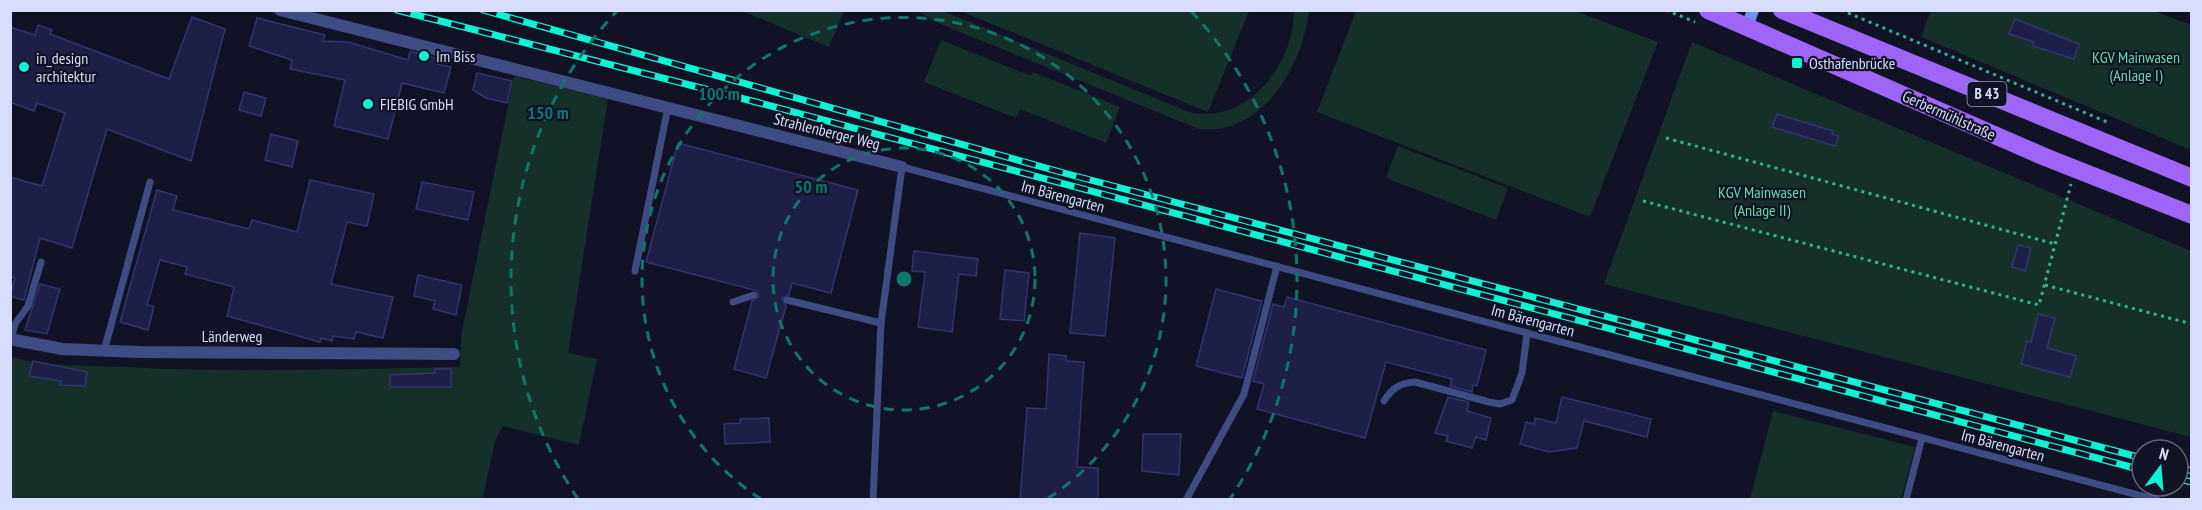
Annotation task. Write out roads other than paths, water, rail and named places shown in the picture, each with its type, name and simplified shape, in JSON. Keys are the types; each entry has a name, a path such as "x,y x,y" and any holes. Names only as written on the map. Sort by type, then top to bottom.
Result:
{"main road":[{"name":"Gerbermühlstraße","path":"1708,10 1750,19 2035,153 2192,215"},
{"name":"Gerbermühlstraße","path":"1782,10 2192,178"}],"street":[{"name":"Strahlenberger Weg","path":"280,10 902,167"},
{"name":"Länderweg","path":"11,339 62,349 104,351 454,354"}],"lane":[{"path":"635,271 668,107"},
{"path":"873,500 881,323 902,167"},
{"name":"Im Bärengarten","path":"902,167 2157,500"},
{"path":"104,351 150,182"},
{"path":"11,339 15,324 28,306 41,262"},
{"path":"1186,500 1244,394 1277,266"},
{"path":"733,302 754,295"},
{"path":"788,300 881,323"},
{"path":"1384,401 1396,387 1404,382 1415,382 1500,404 1512,400 1522,373 1527,333"},
{"path":"1906,500 1922,438"}],"railway":[{"path":"397,10 756,102 2130,467"},
{"path":"483,10 1064,173 2130,455"}],"place":[{"name":"Im Biss","path":"424,56"},
{"name":"Osthafenbrücke","path":"1797,63"},
{"name":"in_design architektur","path":"24,67"},
{"name":"FIEBIG GmbH","path":"368,104"}],"park label":[{"name":"KGV Mainwasen (Anlage I)","path":"2136,66"},
{"name":"KGV Mainwasen (Anlage II)","path":"1762,201"}]}
